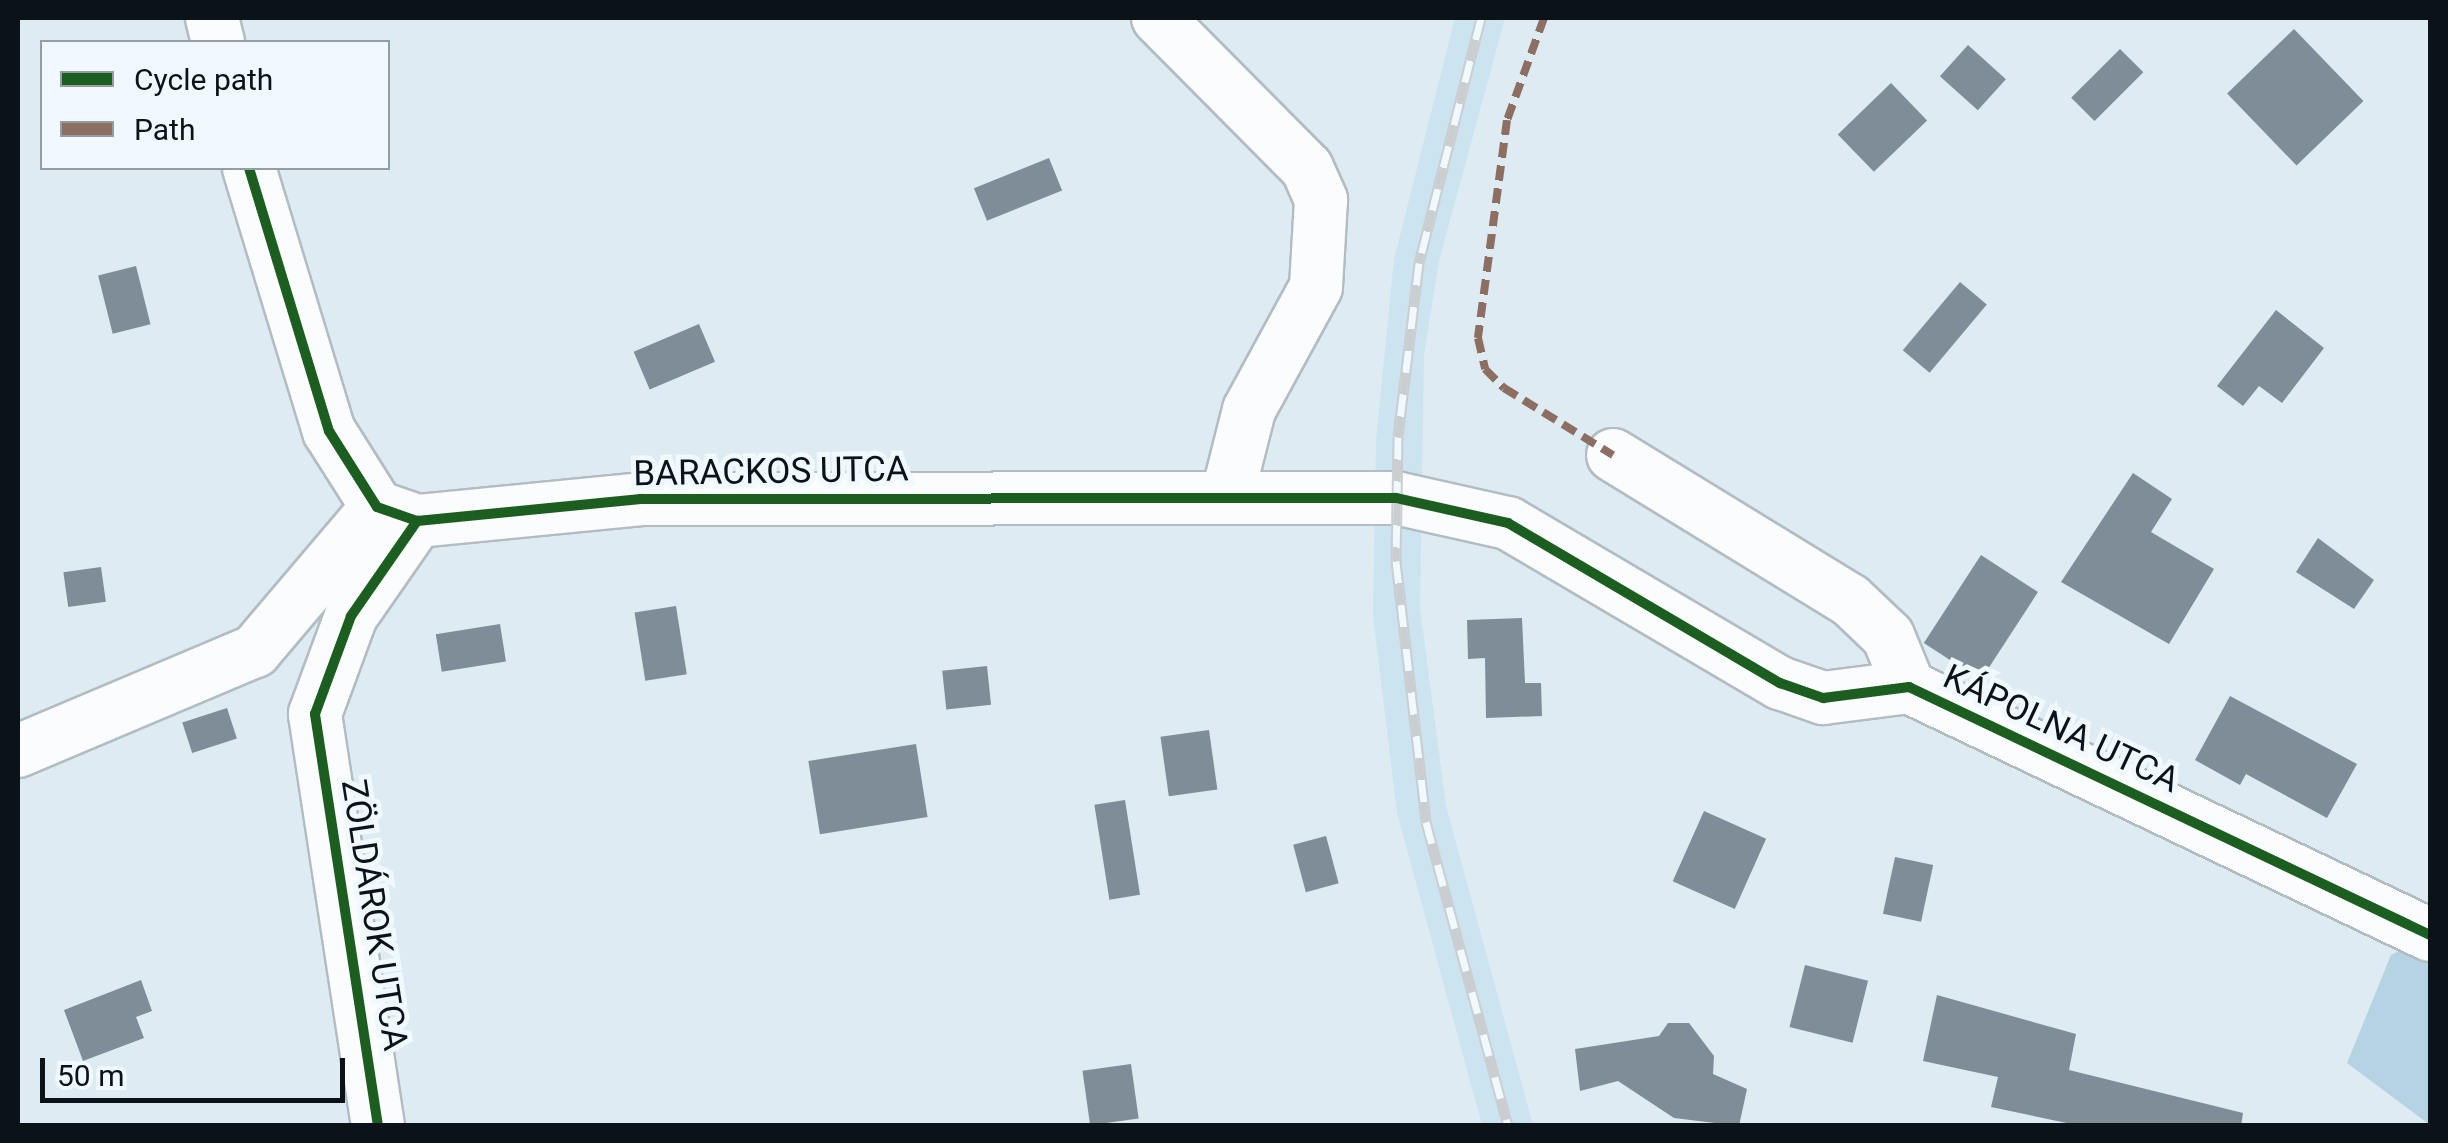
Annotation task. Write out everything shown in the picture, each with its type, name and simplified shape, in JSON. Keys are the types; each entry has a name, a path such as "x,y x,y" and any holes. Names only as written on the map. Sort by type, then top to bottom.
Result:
{"street":[{"path":"1158,18 1307,168 1321,200 1316,287 1249,410 1228,493"},
{"path":"18,751 255,651 397,514 329,431 250,170"},
{"name":"KÁPOLNA UTCA","path":"1613,456 1850,600 1888,636 1908,687"},
{"name":"BARACKOS UTCA","path":"397,514 641,500 1228,493"},
{"name":"KÁPOLNA UTCA","path":"1228,493 1396,498 1508,523 1780,684 1823,698 1908,687 2430,935"},
{"name":"ZÖLDÁROK UTCA","path":"378,1126 314,714 397,514"}],"shaded area":[{"path":"1455,18 1505,18 1439,261 1424,355 1420,608 1446,806 1533,1125 1482,1125 1397,813 1373,616 1376,441 1394,259"},
{"path":"2414,943 2430,950 2430,1125 2347,1063 2391,955"}],"building":[{"path":"2294,29 2363,101 2297,166 2227,94"},
{"path":"1968,45 2006,79 1978,110 1940,76"},
{"path":"2120,49 2143,72 2095,121 2071,98"},
{"path":"1891,83 1927,120 1874,172 1838,134"},
{"path":"1049,158 1062,190 987,221 974,188"},
{"path":"136,266 151,324 113,334 98,275"},
{"path":"1960,282 1987,304 1930,373 1903,350"},
{"path":"2276,310 2324,348 2282,403 2259,386 2243,406 2217,386"},
{"path":"699,324 715,362 650,389 634,352"},
{"path":"2133,473 2172,499 2151,532 2214,569 2169,644 2061,582"},
{"path":"2318,538 2374,580 2354,609 2296,572"},
{"path":"1981,555 2038,592 1981,680 1924,643"},
{"path":"101,567 106,602 68,607 63,572"},
{"path":"676,606 687,674 645,681 635,613"},
{"path":"1522,618 1525,683 1541,683 1542,716 1486,718 1485,658 1468,659 1467,620"},
{"path":"500,624 506,662 442,672 436,634"},
{"path":"987,666 991,705 946,709 942,671"},
{"path":"2230,696 2357,764 2327,818 2246,774 2240,785 2195,760"},
{"path":"227,708 237,738 192,753 182,723"},
{"path":"1209,730 1217,789 1169,796 1160,737"},
{"path":"916,744 928,817 820,834 808,761"},
{"path":"1125,800 1140,895 1109,900 1094,805"},
{"path":"1704,811 1766,839 1735,909 1673,881"},
{"path":"1326,836 1339,883 1306,892 1293,845"},
{"path":"1895,857 1933,865 1921,922 1883,914"},
{"path":"1805,965 1868,981 1853,1043 1790,1027"},
{"path":"141,980 152,1011 136,1017 144,1038 83,1061 64,1010"},
{"path":"1937,995 2076,1034 2069,1070 2243,1113 2241,1126 2081,1126 1991,1107 1998,1077 1923,1061"},
{"path":"1668,1023 1689,1023 1714,1056 1713,1074 1747,1089 1739,1126 1674,1118 1618,1081 1580,1091 1575,1049 1659,1036"},
{"path":"1131,1064 1139,1118 1090,1125 1082,1071"}],"railway":[{"path":"1481,18 1419,263 1398,437 1396,561 1426,822 1508,1126"}],"marked path":[{"path":"1544,18 1507,120 1478,338 1485,369 1504,388 1613,455"}],"cycle path":[{"path":"250,170 329,431 377,507 417,521 641,499 1396,498 1508,523 1780,683 1823,698 1909,687 2430,935"},
{"path":"378,1126 315,714 351,616 417,521"}]}
